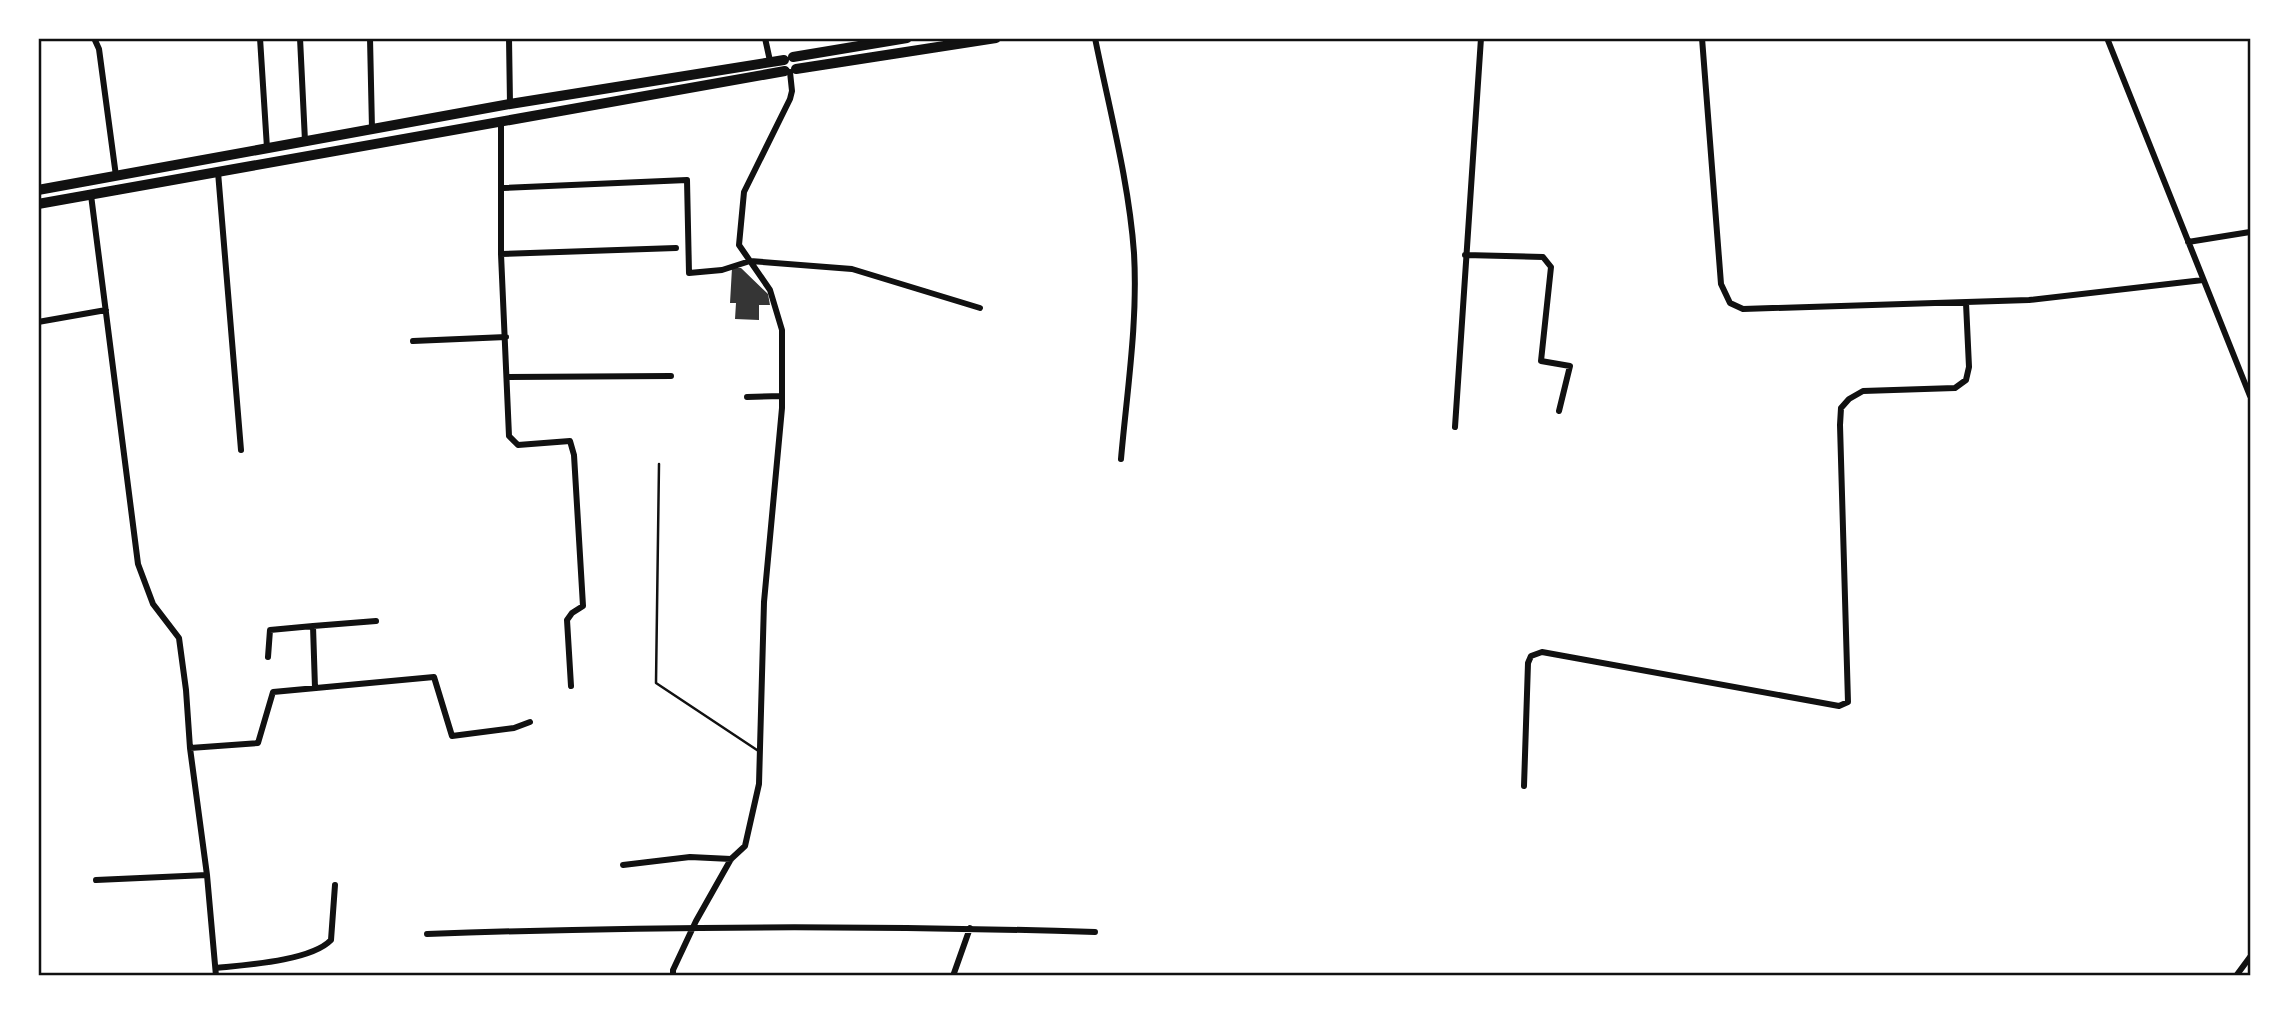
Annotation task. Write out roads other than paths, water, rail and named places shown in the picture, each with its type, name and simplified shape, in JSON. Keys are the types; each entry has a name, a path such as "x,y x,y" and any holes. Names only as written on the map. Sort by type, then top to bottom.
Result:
{"highway":[{"path":"38,204 501,122 790,66 907,38"},
{"path":"38,190 510,104 770,61 790,66 996,38"}],"street":[{"path":"94,38 100,56 116,176"},
{"path":"260,38 267,148"},
{"path":"300,38 305,141"},
{"path":"370,38 372,129"},
{"path":"509,38 510,104"},
{"path":"765,38 770,61"},
{"path":"1095,38 1124,182 1134,251 1136,318 1121,459"},
{"path":"1455,427 1481,38"},
{"path":"1702,38 1721,284 1730,303 1742,309 2029,299 2203,280"},
{"path":"2107,38 2250,396"},
{"path":"673,975 694,927 731,859 745,846 759,784 764,601 782,396 782,330 770,290 739,245 744,192 790,99 790,66"},
{"path":"501,122 501,254 509,436 518,445 570,442 574,454 583,606 567,620 571,686"},
{"path":"218,172 241,450"},
{"path":"503,188 687,180 689,273 722,270 750,261 852,269 980,308"},
{"path":"91,195 138,564 153,604 179,638 216,972 282,960 325,946 331,940 335,886"},
{"path":"2188,242 2250,232"},
{"path":"501,254 676,248"},
{"path":"1465,256 1543,257 1551,267 1541,361 1570,366 1559,411"},
{"path":"1524,786 1528,663 1531,656 1542,652 1839,706 1848,702 1841,408 1849,399 1863,391 1955,388 1966,380 1969,367 1965,303"},
{"path":"38,322 106,310"},
{"path":"413,341 506,337"},
{"path":"508,377 671,376"},
{"path":"747,397 782,396"},
{"path":"268,657 270,630 376,621"},
{"path":"313,626 315,688"},
{"path":"190,748 258,743 273,692 434,677 452,736 514,728 530,722"},
{"path":"623,865 690,857 731,859"},
{"path":"96,880 207,875"},
{"path":"427,934 694,927 970,928 1095,932"},
{"path":"953,975 970,928"},
{"path":"2236,975 2250,957"}],"lane":[{"path":"659,464 656,683 760,752"}]}
